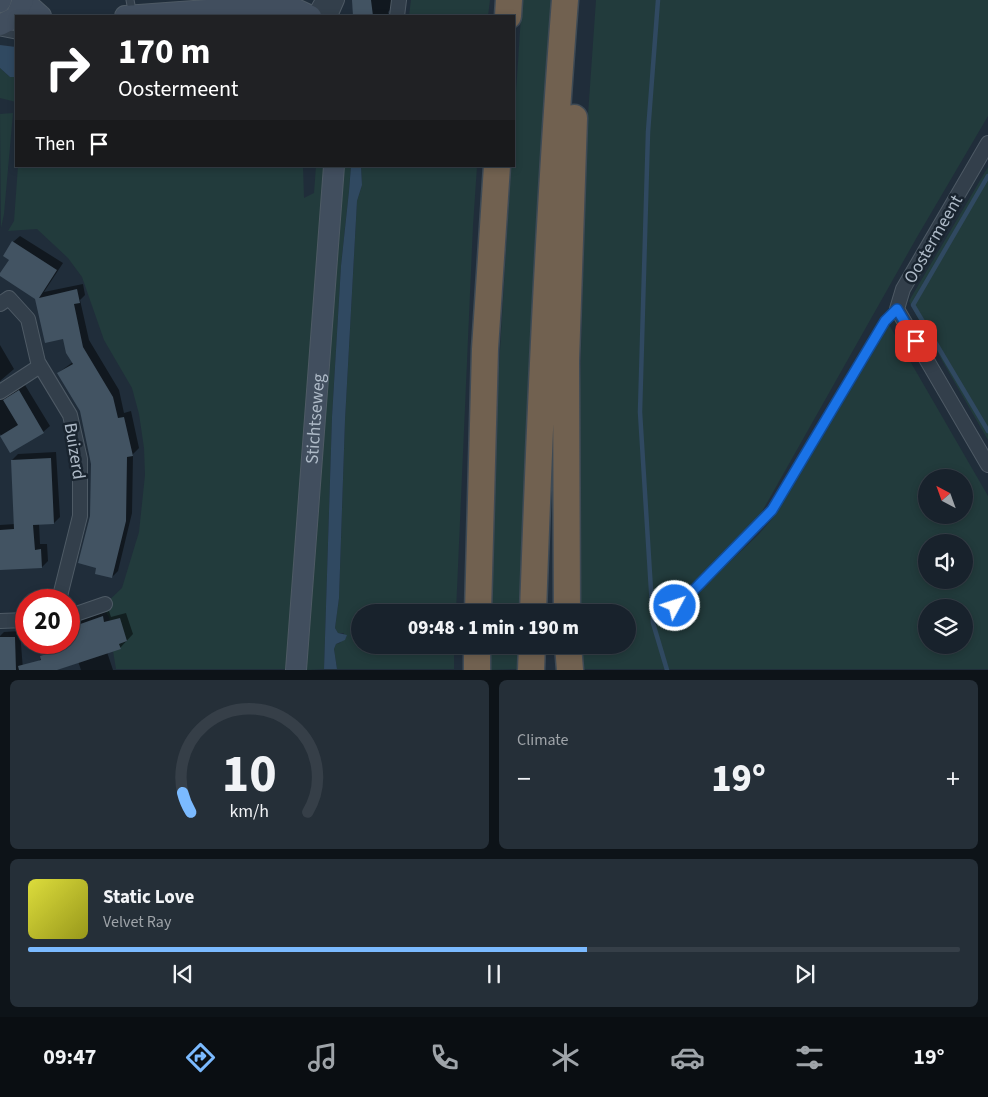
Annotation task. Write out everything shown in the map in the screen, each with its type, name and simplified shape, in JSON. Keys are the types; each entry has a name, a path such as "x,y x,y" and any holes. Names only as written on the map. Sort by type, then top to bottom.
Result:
{"highway":[{"path":"508,15 509,0"},
{"path":"533,604 542,370 557,99 565,0"},
{"path":"567,604 566,361 579,0"},
{"path":"478,604 486,350 497,167"},
{"path":"477,654 477,670"},
{"path":"531,670 532,654"},
{"path":"569,654 570,670"}],"street":[{"path":"14,0 16,15"},
{"path":"17,15 23,0"},
{"path":"28,0 30,6 40,15"},
{"path":"314,15 323,0"},
{"path":"330,15 337,0"},
{"path":"397,15 399,0"},
{"path":"129,7 276,5 296,9 311,15"},
{"path":"0,25 15,18"},
{"name":"Oostermeent","path":"897,309 903,289 988,144"},
{"name":"Stichtseweg","path":"296,670 334,167"},
{"name":"Buizerd","path":"3,297 28,319 40,366 70,415 80,463 80,516 62,589"},
{"path":"897,309 988,465"},
{"path":"0,392 40,366"},
{"path":"80,613 105,604"},
{"path":"0,621 15,620"}],"lane":[{"path":"0,13 15,17"},
{"path":"0,32 15,35"},
{"path":"665,613 685,599 772,510 885,321 897,309"}],"green space":[{"path":"411,0 490,0 488,15 409,15"},
{"path":"522,0 553,0 521,604 488,604 493,467 511,167 515,167 515,108"},
{"path":"596,0 988,0 988,116 917,237 759,517 669,607 670,618 758,535 772,519 888,323 972,469 918,469 918,524 973,524 973,470 988,496 988,669 584,669 583,654 636,654 636,604 580,604 580,385 587,129"},
{"path":"0,68 10,77 15,77 15,102 0,98"},
{"path":"13,113 4,214 1,228 0,114"},
{"path":"18,167 303,167 304,198 314,193 316,167 324,167 289,669 116,669 113,651 120,649 119,644 127,641 122,627 113,632 109,617 102,607 122,588 139,532 145,475 144,448 139,414 132,388 104,340 82,277 68,258 37,229 8,231 14,221"},
{"path":"341,167 351,167 341,266 332,417 324,669 305,670"},
{"path":"361,167 477,167 456,604 351,604 351,654 454,654 454,669 337,669 334,649 336,644 340,643 344,633 338,633 335,628 339,598 345,420 357,201 362,185"},
{"path":"988,167 988,440 909,301"},
{"path":"487,654 520,654 519,669 486,670"}],"water":[{"path":"0,45 15,47 15,77 10,77 0,68"},
{"path":"351,167 361,167 362,185 357,201 345,420 339,598 335,628 338,633 347,635 345,640 336,644 334,649 337,669 324,669 332,417 341,266"}],"building":[{"path":"352,0 371,0 373,15 353,15"},
{"path":"12,241 57,270 39,298 77,289 80,303 74,304 83,347 113,397 118,418 124,417 133,456 127,457 126,521 112,578 95,574 96,568 78,563 90,516 91,464 80,411 57,373 73,364 66,353 63,339 45,343 35,299 0,276 9,260 3,256"},
{"path":"19,390 44,433 10,453 0,436 18,425 3,400"},
{"path":"51,458 54,524 33,525 35,550 41,549 42,568 0,570 0,530 14,529 11,460"},
{"path":"103,616 104,622 120,618 127,641 119,644 121,649 57,670 19,670 18,666 41,660 40,656 47,654 80,654 80,624"},
{"path":"0,637 15,637 16,670 0,670"}],"waterway":[{"path":"658,0 648,132 640,412 653,623 667,670"},
{"path":"988,176 913,305 988,431"}],"route":[{"path":"675,606 685,599 772,510 885,321 897,309 916,341"}]}
